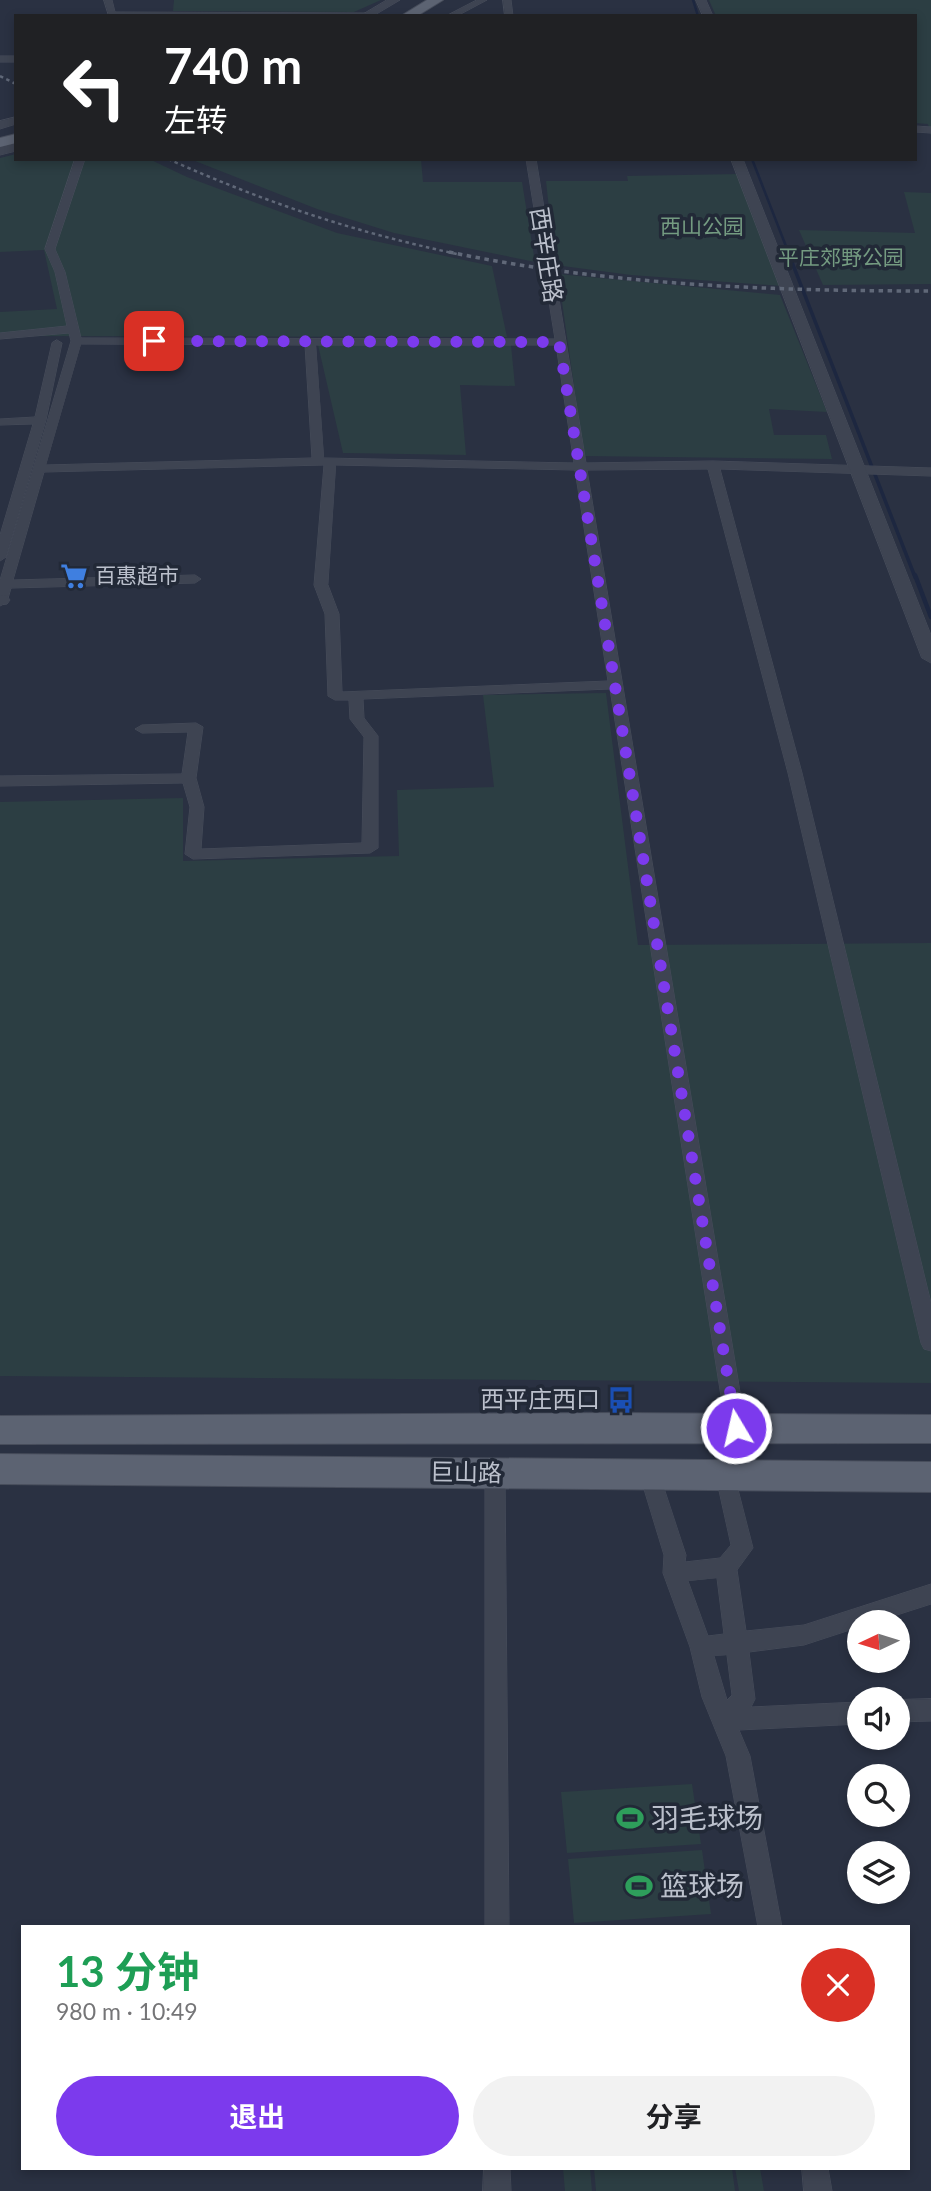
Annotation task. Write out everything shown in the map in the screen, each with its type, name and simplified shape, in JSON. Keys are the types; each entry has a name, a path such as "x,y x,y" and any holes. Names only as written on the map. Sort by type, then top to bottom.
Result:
{"main road":[{"path":"390,14 414,0"},
{"path":"411,14 438,0"},
{"name":"巨山路","path":"0,1430 931,1429"},
{"name":"巨山路","path":"0,1469 931,1477"}],"street":[{"path":"368,14 395,0"},
{"path":"454,14 483,0"},
{"path":"79,161 50,249 60,272 76,341 1,596 195,579"},
{"name":"西辛庄路","path":"531,161 736,1428"},
{"path":"738,161 931,658"},
{"path":"0,336 73,329"},
{"path":"76,341 559,342"},
{"path":"310,342 324,461 321,584 331,614 335,696 615,685"},
{"path":"0,557 39,423 57,343"},
{"path":"0,422 39,423"},
{"path":"18,428 39,423"},
{"path":"38,469 324,461 579,466 713,465 931,472"},
{"path":"713,465 795,773 931,1343"},
{"path":"142,729 196,727 189,778 197,807 193,854 370,848 371,736 357,719 356,696"},
{"path":"0,781 189,778"},
{"path":"495,1473 497,1925"},
{"path":"650,1476 674,1555 674,1573 701,1647 713,1698 720,1713 729,1717 723,1720"},
{"path":"674,1573 726,1567 742,1548 726,1477"},
{"path":"723,1720 744,1699 726,1567"},
{"path":"701,1647 804,1635 931,1594"},
{"path":"910,1711 931,1710"},
{"path":"723,1720 847,1714"},
{"path":"723,1720 738,1756 770,1925"},
{"path":"498,2170 498,2191"},
{"path":"815,2170 818,2191"}],"green space":[{"path":"174,0 381,0 354,12 173,11"},
{"path":"709,0 931,0 931,136 928,124 917,123 917,14 715,14"},
{"path":"14,154 14,161 153,161 187,177 337,233 492,266 507,337 0,336 0,312 57,309 44,250 0,252 0,158"},
{"path":"195,161 421,161 423,182 522,182 535,262 394,233 317,209"},
{"name":"西山公园","path":"737,174 782,286 631,275 555,265 546,181 628,181 627,176"},
{"name":"平庄郊野公园","path":"904,192 931,193 931,284 823,285 799,230 915,233"},
{"path":"558,274 780,295 827,412 769,409 774,435 826,435 832,459 584,456"},
{"path":"318,345 511,345 515,386 460,385 466,455 343,453"},
{"path":"606,693 638,945 931,943 931,1383 0,1376 0,802 183,798 183,861 399,856 397,790 494,787 483,695"},
{"name":"羽毛球场","path":"692,1784 701,1844 567,1853 561,1792"},
{"name":"篮球场","path":"702,1850 711,1914 574,1923 568,1859"},
{"path":"563,2170 590,2170 592,2191 565,2191"},
{"path":"594,2170 732,2170 735,2191 596,2191"},
{"path":"735,2170 760,2170 764,2191 739,2191"}],"waterway":[{"path":"693,0 697,14"},
{"path":"753,161 789,254"},
{"path":"788,252 915,577"},
{"path":"915,575 931,617"}],"railway":[{"path":"0,76 14,83"},
{"path":"173,161 310,214 381,236 457,254"},
{"path":"449,252 569,272 689,284 810,290 931,291"}],"place":[{"name":"百惠超市","path":"74,576"},
{"name":"西平庄西口","path":"621,1400"},
{"name":"羽毛球场","path":"630,1818"},
{"name":"篮球场","path":"639,1886"}],"route":[{"path":"154,341 559,342 736,1428"}]}
